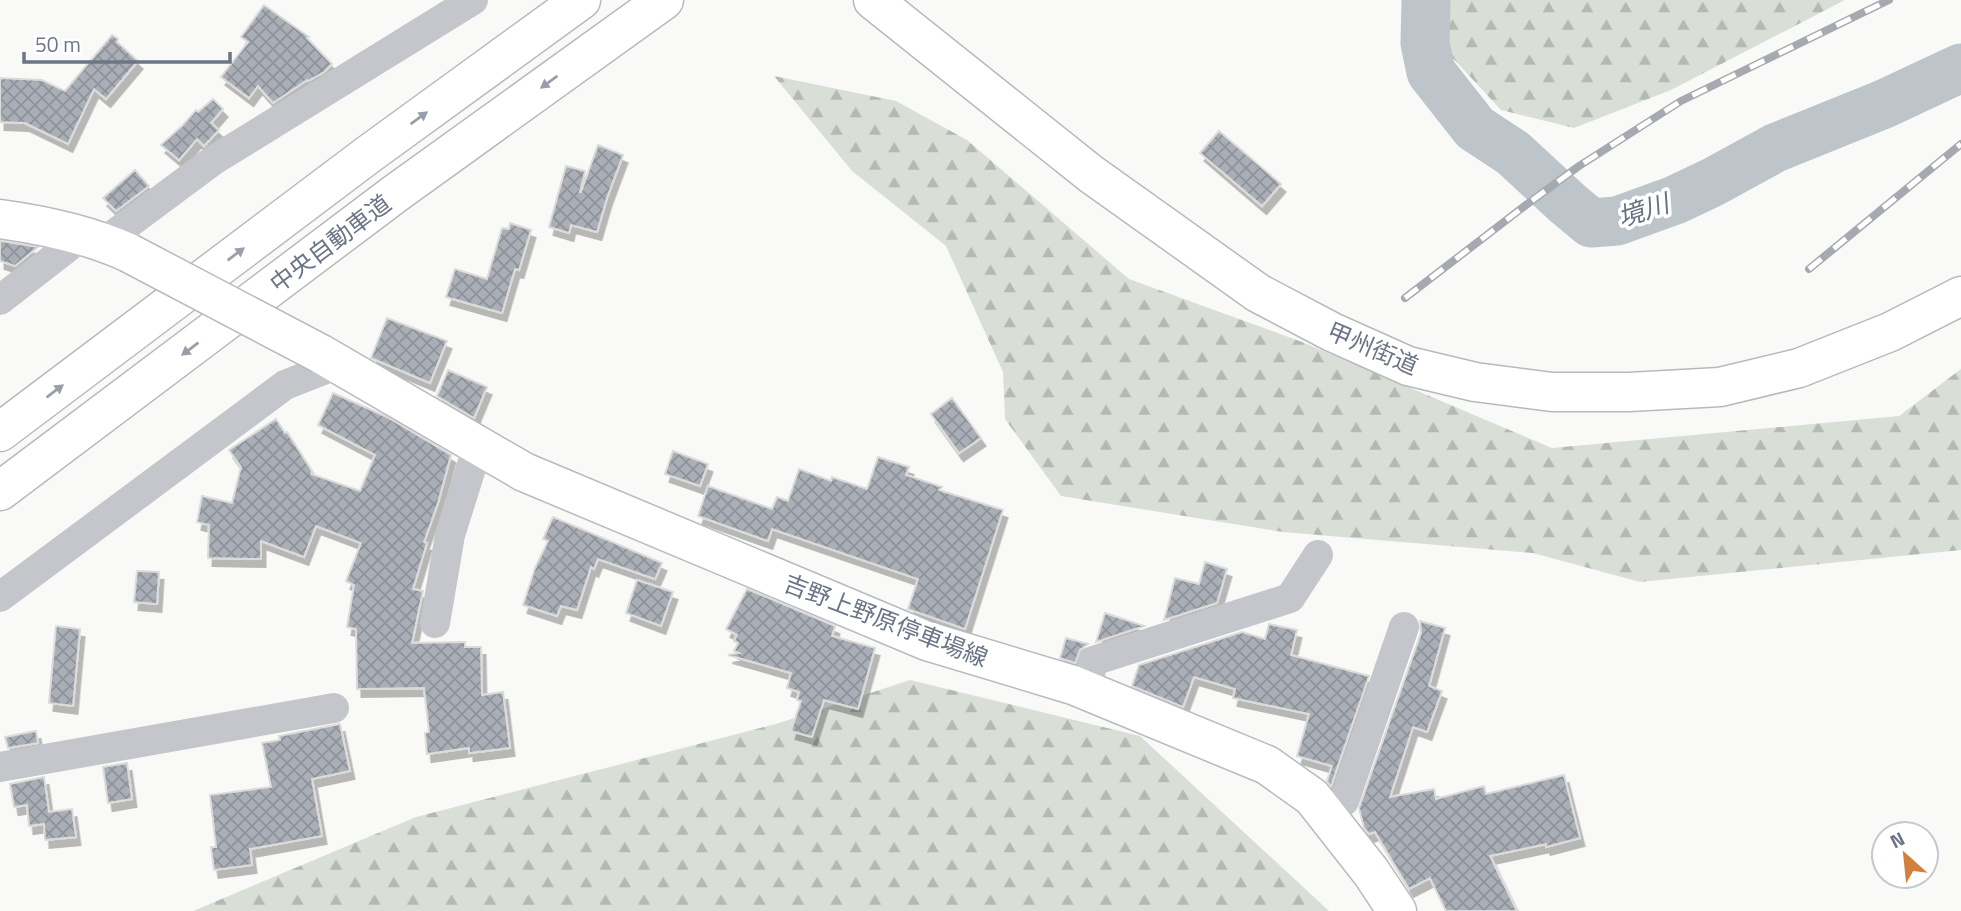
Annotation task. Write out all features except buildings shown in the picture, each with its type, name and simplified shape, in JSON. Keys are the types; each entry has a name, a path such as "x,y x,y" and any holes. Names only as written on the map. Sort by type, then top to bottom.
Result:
{"main road":[{"name":"中央自動車道","path":"0,491 396,193 664,0"},
{"name":"甲州街道","path":"873,0 1091,174 1258,293 1332,332 1408,366 1475,382 1552,392 1629,392 1720,387 1799,368 1890,332 1961,296"},
{"name":"中央自動車道","path":"0,432 369,154 578,2"},
{"path":"0,219 38,224 105,243"},
{"name":"吉野上野原停車場線","path":"105,243 330,359 524,472 927,641 1086,691 1268,765 1312,797 1371,872 1397,911"}],"street":[{"path":"0,300 67,248 105,243 214,160 473,0"},
{"path":"0,597 285,385 330,359"},
{"path":"435,623 450,535 478,446"},
{"path":"1086,691 1093,661 1290,598 1318,555"},
{"path":"1326,814 1344,801 1404,626"},
{"path":"0,767 334,708"}],"green space":[{"path":"1407,0 1845,0 1671,90 1574,128 1501,110 1411,13"},
{"path":"774,76 896,101 967,140 1129,279 1302,342 1552,448 1899,416 1961,369 1961,550 1640,582 1533,553 1283,532 1061,496 1005,419 1003,372 946,246 852,171"},
{"path":"910,680 1140,736 1329,911 193,911 416,817 776,724"}],"waterway":[{"name":"境川","path":"1426,0 1425,43 1431,72 1475,128 1513,153 1591,223 1617,221 1675,200 1775,148 1884,104 1961,68"}],"railway":[{"path":"1405,298 1579,166 1681,101 1889,0"},
{"path":"1809,269 1961,144"}]}
